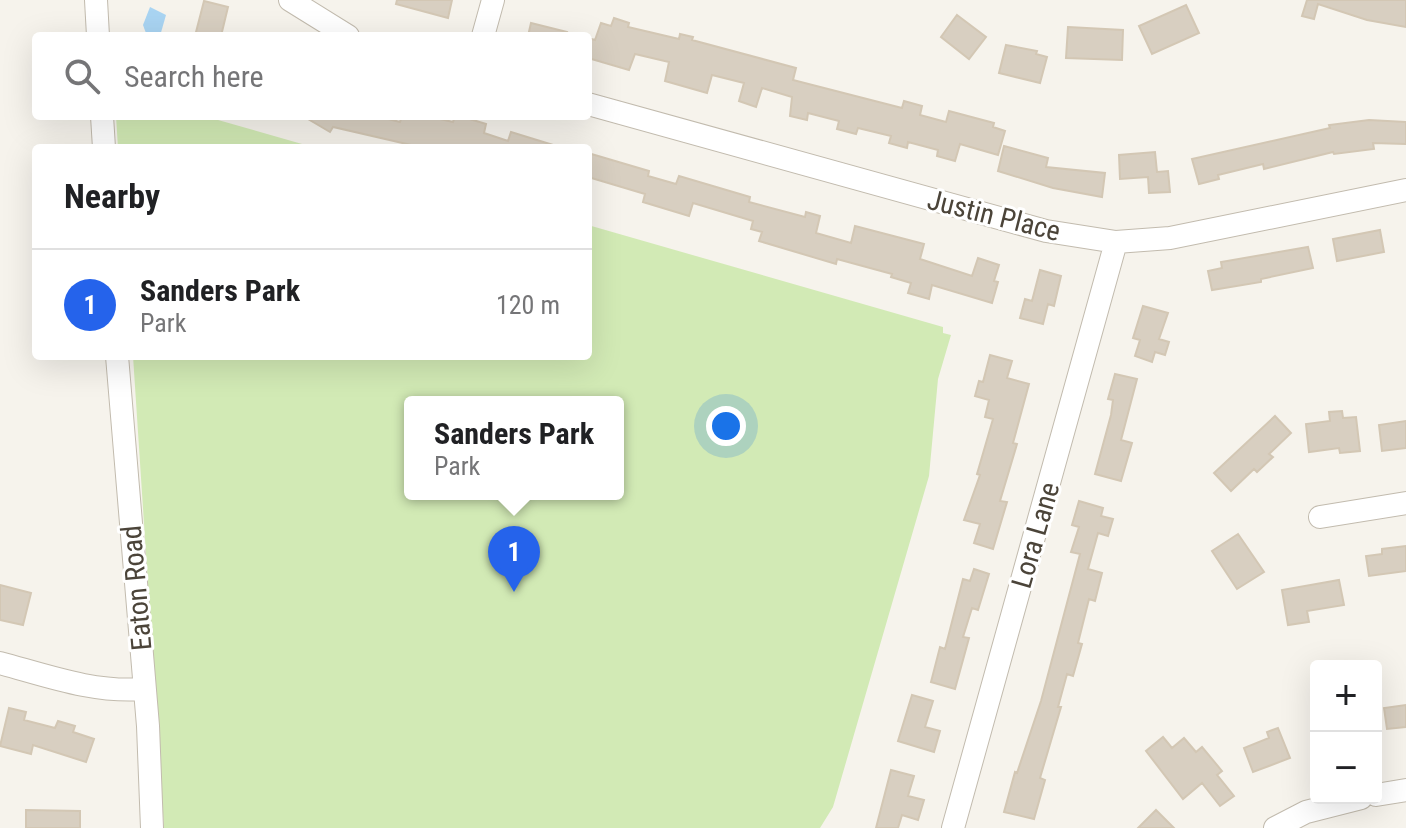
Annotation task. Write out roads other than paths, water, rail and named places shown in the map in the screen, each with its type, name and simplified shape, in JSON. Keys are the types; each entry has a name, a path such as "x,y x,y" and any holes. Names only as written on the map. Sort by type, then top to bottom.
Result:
{"street":[{"path":"96,0 98,32"},
{"path":"290,0 342,32"},
{"path":"484,32 493,0"},
{"name":"Justin Place","path":"592,105 1046,231 1116,242 1170,238 1406,190"},
{"path":"102,120 104,144"},
{"name":"Lora Lane","path":"953,828 1116,242"},
{"name":"Eaton Road","path":"117,360 152,824"},
{"path":"1320,517 1406,503"},
{"path":"0,663 88,687 115,691 144,689"},
{"path":"1382,794 1406,790"},
{"path":"1275,828 1306,812 1337,804"}],"water":[{"path":"150,7 166,15 161,32 146,32 143,25"}],"place":[{"name":"Sanders Park","path":"514,592"}]}
